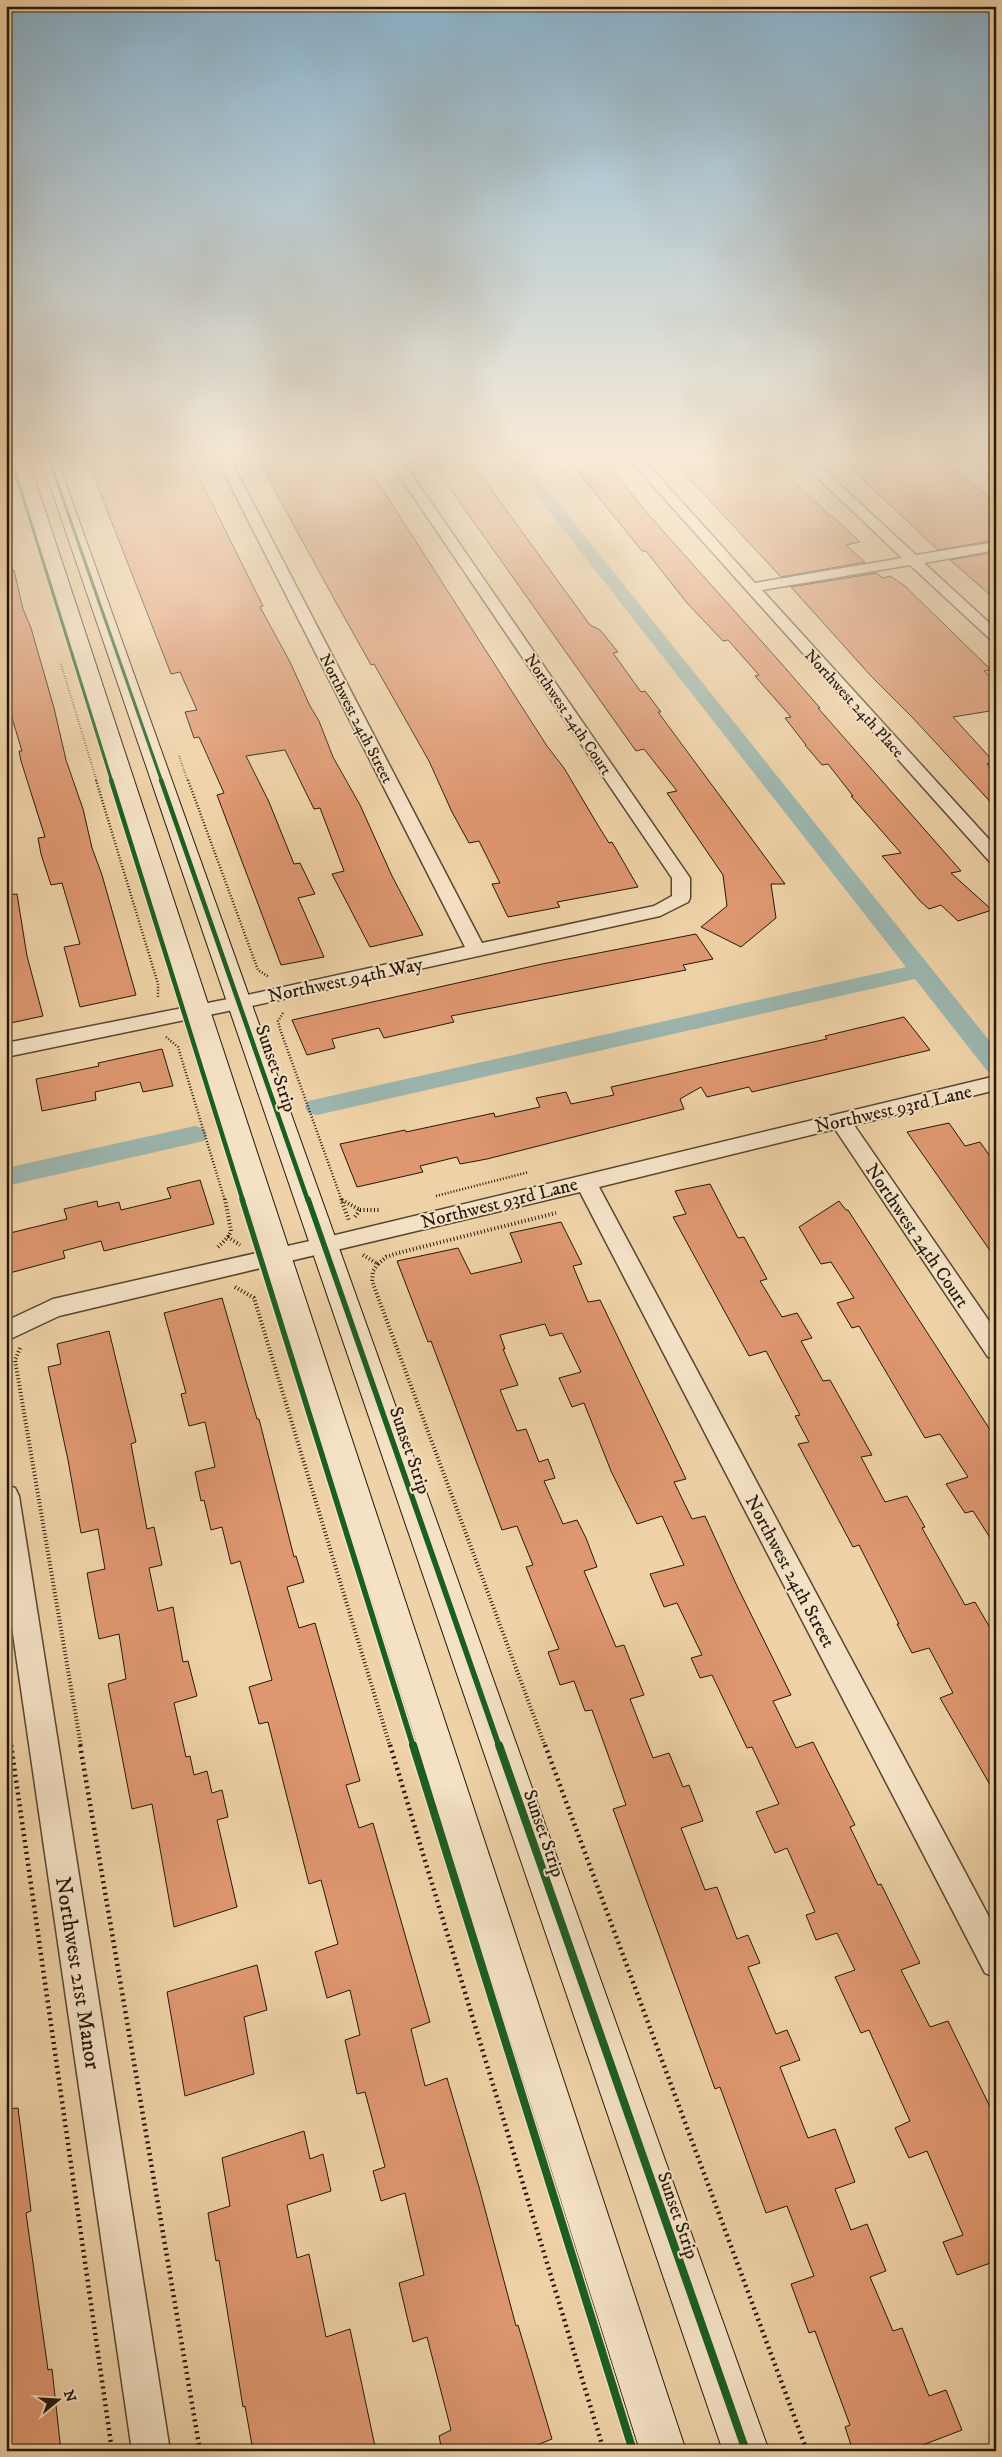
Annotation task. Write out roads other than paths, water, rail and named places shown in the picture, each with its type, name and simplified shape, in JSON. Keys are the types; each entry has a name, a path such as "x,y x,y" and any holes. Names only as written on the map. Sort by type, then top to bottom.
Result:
{"street":[{"path":"57,574 663,2451"},
{"name":"Sunset Strip","path":"89,574 746,2451"},
{"name":"Northwest 24th Street","path":"282,574 477,951"},
{"name":"Northwest 24th Court","path":"472,574 682,878 681,898"},
{"name":"Northwest 24th Place","path":"738,574 996,858"},
{"path":"751,588 834,574"},
{"path":"928,574 996,637"},
{"name":"Northwest 94th Way","path":"6,1050 238,1003 660,910 681,898"},
{"name":"Northwest 93rd Lane","path":"16,1337 53,1308 278,1257 996,1083"},
{"name":"Northwest 24th Court","path":"840,1120 996,1350"},
{"name":"Northwest 24th Street","path":"586,1181 996,1962"},
{"name":"Northwest 21st Manor","path":"6,1496 151,2451"}],"waterway":[{"path":"606,574 996,1066"},
{"path":"317,1107 920,971"},
{"path":"6,1177 195,1135"}]}
